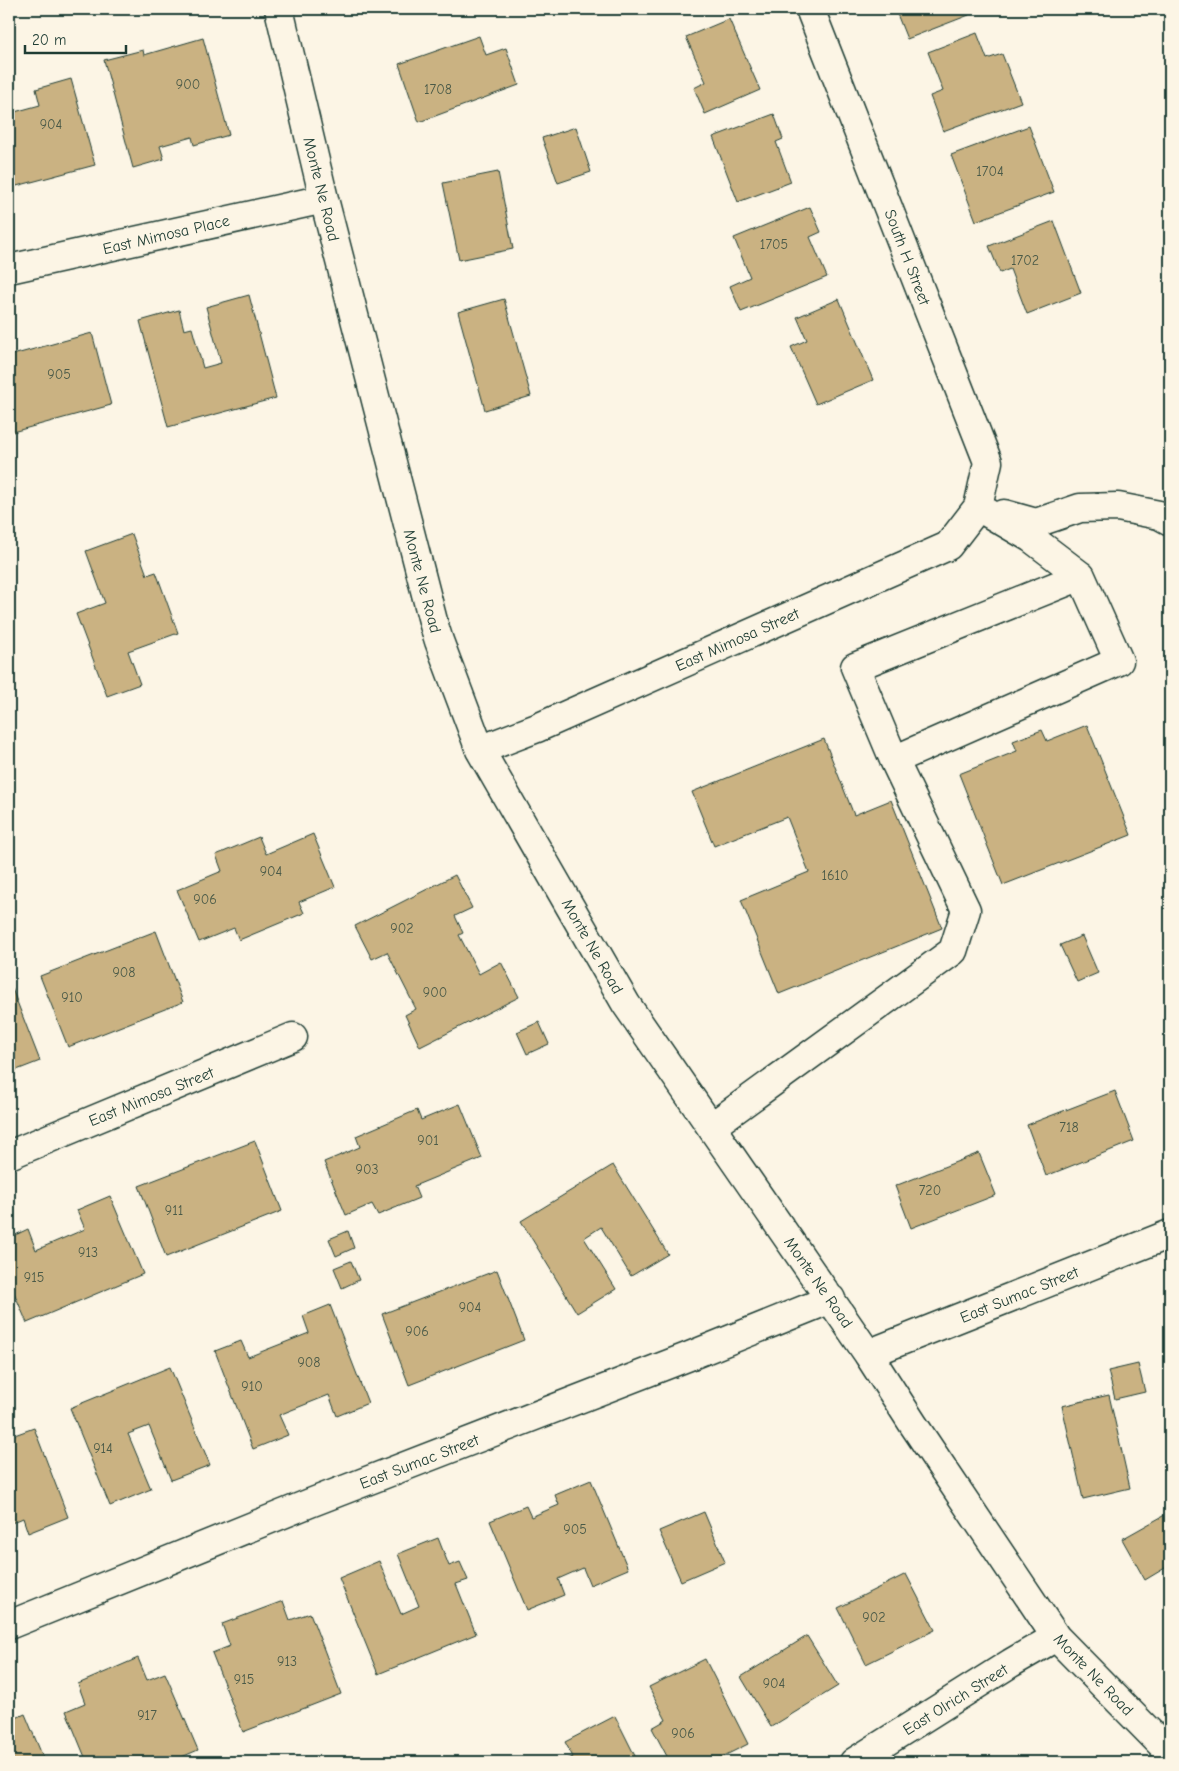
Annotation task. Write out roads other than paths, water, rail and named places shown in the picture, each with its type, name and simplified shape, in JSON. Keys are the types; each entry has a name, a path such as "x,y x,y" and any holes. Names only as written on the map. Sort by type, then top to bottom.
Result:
{"street":[{"name":"Monte Ne Road","path":"278,9 324,199 437,633 480,750 626,1004 831,1299 1056,1637 1170,1754"},
{"name":"South H Street","path":"810,9 988,462 978,507"},
{"name":"East Mimosa Place","path":"9,269 324,199"},
{"path":"978,507 1036,523 1080,508 1118,507 1159,515 1170,521"},
{"path":"894,760 1119,661 1081,576 1031,538 978,507"},
{"name":"East Mimosa Street","path":"480,750 537,728 948,546 978,507"},
{"path":"711,1126 952,951 966,910 894,760 855,667 1081,576"},
{"name":"East Mimosa Street","path":"9,1154 293,1037"},
{"name":"East Sumac Street","path":"868,1354 1170,1234"},
{"name":"East Sumac Street","path":"9,1625 310,1503 686,1358 831,1299"},
{"name":"East Olrich Street","path":"854,1762 1056,1637"}]}
